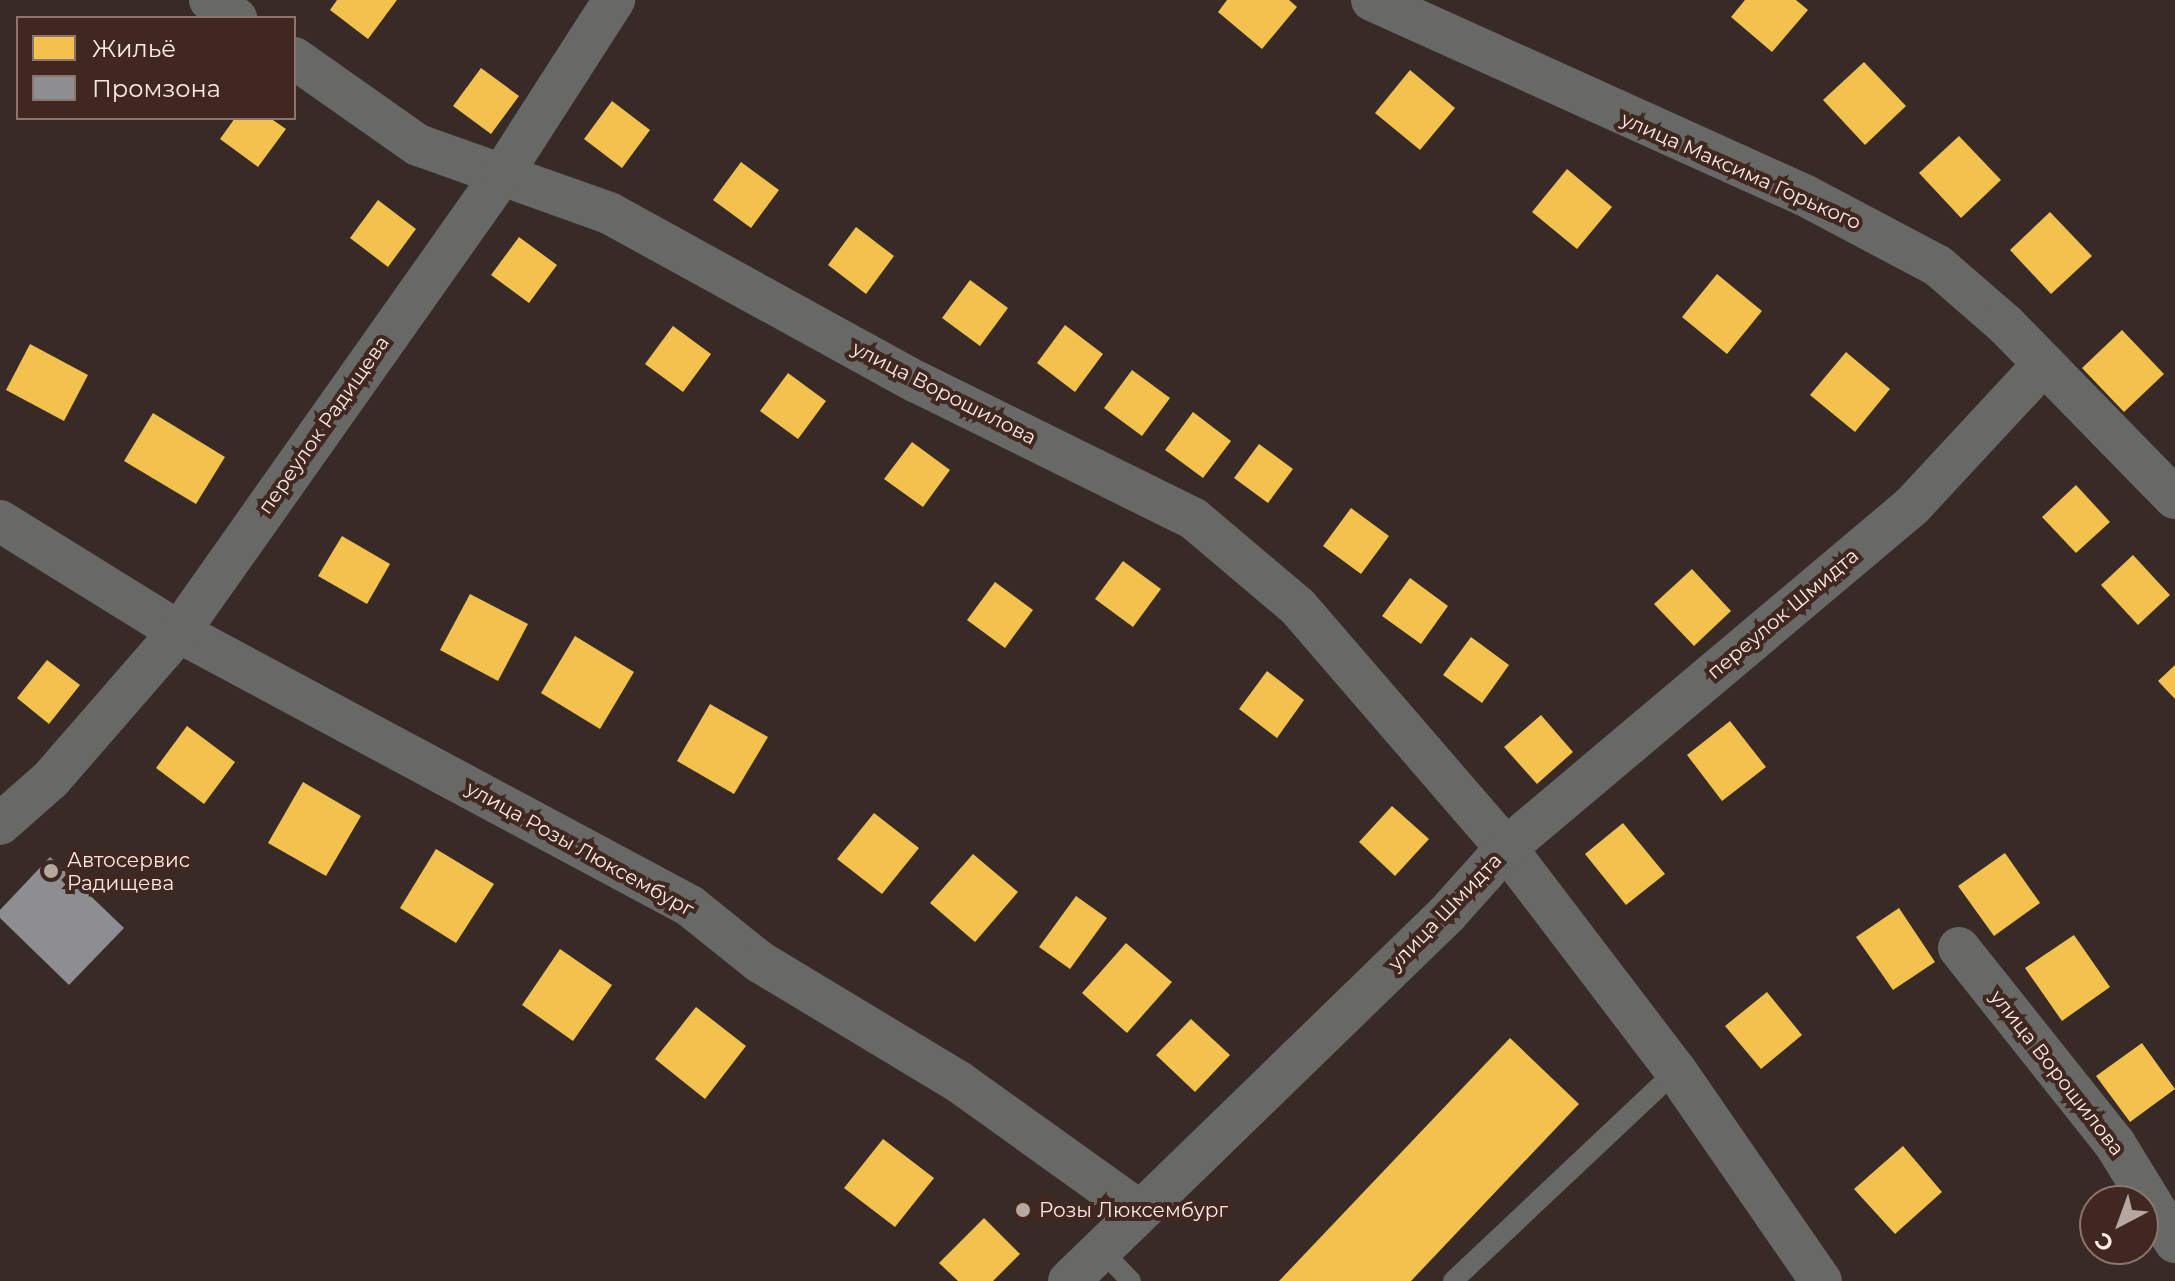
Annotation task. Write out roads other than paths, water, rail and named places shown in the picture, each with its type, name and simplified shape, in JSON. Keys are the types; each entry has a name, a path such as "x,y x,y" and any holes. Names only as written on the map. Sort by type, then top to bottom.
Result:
{"street":[{"path":"210,0 233,16"},
{"name":"переулок Радищева","path":"0,824 51,779 179,632 503,173 614,0"},
{"name":"улица Максима Горького","path":"1372,0 1586,101 1806,196 1938,266 2044,364 2175,498"},
{"name":"улица Ворошилова","path":"296,59 418,145 609,213 917,382 1194,519 1298,607 1506,848"},
{"name":"переулок Шмидта","path":"1506,848 1912,506 2044,364"},
{"name":"улица Розы Люксембург","path":"0,521 179,632 690,906 760,962 959,1082 1138,1210"},
{"name":"улица Шмидта","path":"1069,1281 1138,1210 1447,914 1506,848 1676,1071 1821,1281"},
{"name":"улица Ворошилова","path":"1959,948 2115,1144 2175,1242"}],"lane":[{"path":"1453,1281 1676,1071"},
{"path":"1101,1250 1131,1281"}],"place":[{"name":"Автосервис Радищева","path":"51,871"},
{"name":"Розы Люксембург","path":"1023,1210"}]}
